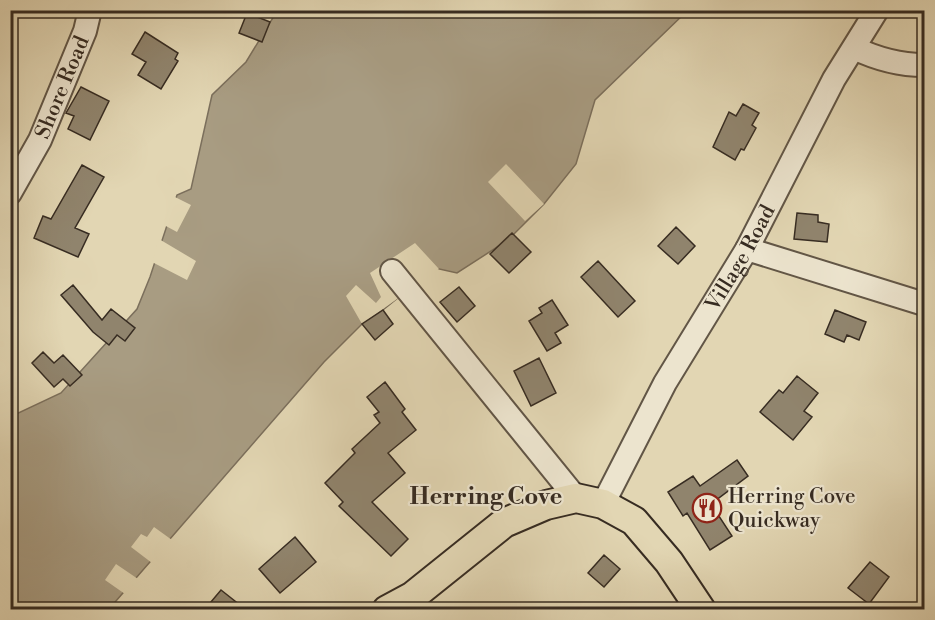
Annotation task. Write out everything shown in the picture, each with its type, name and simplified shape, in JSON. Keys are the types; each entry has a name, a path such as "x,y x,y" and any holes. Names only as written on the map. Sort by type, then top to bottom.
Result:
{"main road":[{"path":"387,609 418,603 504,523 546,505 590,501 634,520 669,562 701,609"}],"street":[{"name":"Shore Road","path":"10,193 40,140 85,31 90,10"},
{"name":"Village Road","path":"590,501 747,249 834,80 878,10"},
{"path":"854,48 889,61 924,64"},
{"path":"747,249 924,304"},
{"path":"392,271 590,501"}],"shaded area":[{"path":"277,11 687,11 595,100 576,164 544,204 508,240 457,273 435,268 362,324 324,362 109,609 11,610 11,421 14,415 61,393 137,309 177,195 191,189 212,95 246,62"}],"pier":[{"path":"506,164 544,204 525,221 488,182"},
{"path":"173,196 191,205 177,232 164,225"},
{"path":"159,239 196,261 187,280 152,262"},
{"path":"415,243 439,269 362,324 346,296 356,285 376,303 381,297 370,273"},
{"path":"154,527 172,540 152,563 131,547 141,534 147,537"},
{"path":"116,564 138,579 125,594 105,580"}],"building":[{"path":"247,13 270,22 262,42 239,33"},
{"path":"145,32 178,53 175,59 178,61 161,89 138,75 146,62 132,54"},
{"path":"81,87 109,101 90,140 68,129 74,116 66,113"},
{"path":"743,104 759,113 752,125 756,128 744,150 741,149 735,160 713,147 729,112 736,116"},
{"path":"82,165 104,177 75,228 89,234 78,257 34,238 43,216 51,219"},
{"path":"797,213 818,215 818,222 829,224 827,242 794,239"},
{"path":"676,227 695,246 678,264 658,246"},
{"path":"512,233 531,252 509,273 490,254"},
{"path":"598,261 635,301 618,317 581,277"},
{"path":"73,285 102,320 111,309 135,328 125,341 117,335 109,345 93,332 61,295"},
{"path":"459,287 475,306 457,322 440,302"},
{"path":"552,300 568,325 555,333 561,343 547,351 529,321 542,313 539,308"},
{"path":"383,310 393,324 375,340 362,324"},
{"path":"835,310 866,322 859,340 847,335 844,342 825,334"},
{"path":"43,352 54,363 63,355 82,375 70,386 63,379 54,387 32,363"},
{"path":"539,358 556,393 531,406 514,371"},
{"path":"797,376 818,393 804,411 812,417 793,440 760,412 779,390 783,393"},
{"path":"385,382 405,409 402,412 416,430 388,453 405,473 372,502 408,539 391,556 339,506 343,502 325,483 355,453 352,449 380,423 374,415 379,412 367,397"},
{"path":"737,460 748,476 711,504 732,536 710,550 687,513 683,516 668,492 693,476 700,486"},
{"path":"295,537 316,562 280,593 259,569"},
{"path":"604,555 620,569 604,587 588,573"},
{"path":"870,562 889,577 869,604 848,588"},
{"path":"221,590 245,609 205,609"}],"place":[{"name":"Herring Cove Quickway","path":"707,508"}],"district":[{"name":"Herring Cove","path":"486,496"}]}
